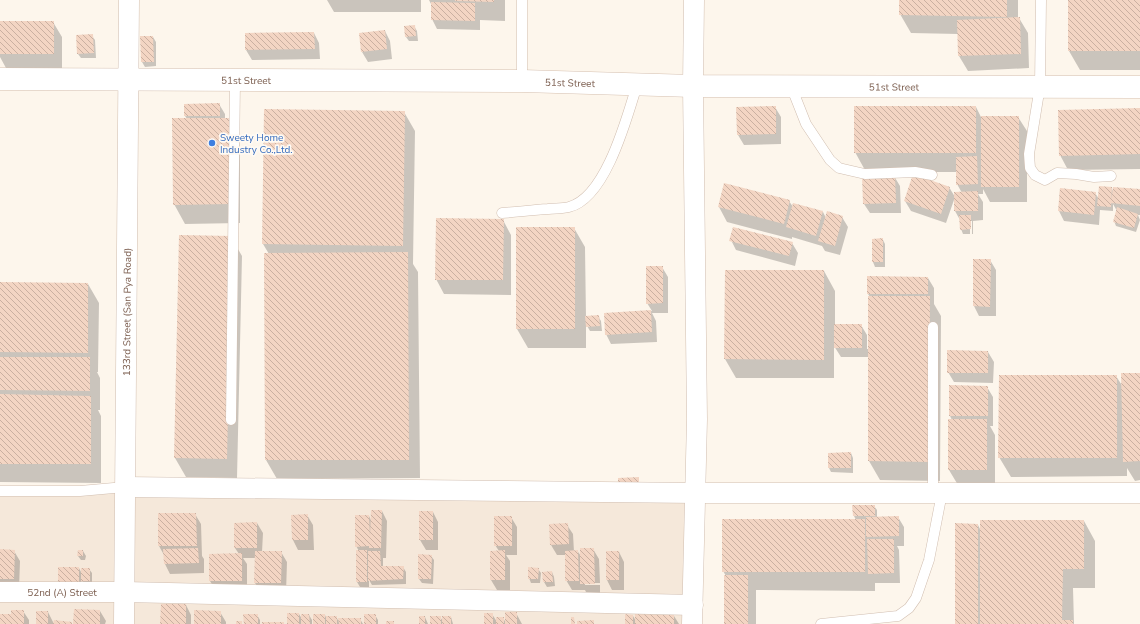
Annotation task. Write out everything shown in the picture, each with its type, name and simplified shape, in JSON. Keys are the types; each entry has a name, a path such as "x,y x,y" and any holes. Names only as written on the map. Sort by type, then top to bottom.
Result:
{"street":[{"name":"133rd Street (San Pya Road)","path":"124,624 129,0"},
{"path":"692,615 697,420 693,86 694,0"},
{"name":"51st Street","path":"0,79 522,81 693,86 1140,87"},
{"path":"125,487 696,493 1140,493"},
{"name":"52nd (A) Street","path":"0,592 125,592 692,615"}],"lane":[{"path":"522,0 522,81"},
{"path":"1042,0 1040,86 1029,154 1030,168 1035,175 1045,180 1058,173 1094,177 1111,176"},
{"path":"231,420 235,80"},
{"path":"502,213 570,207 581,202 592,192 602,177 616,148 637,85"},
{"path":"791,86 806,124 830,160 839,168 865,174 915,172 932,175"},
{"path":"821,624 898,616 909,608 916,598 929,560 938,493 933,327"},
{"path":"0,491 80,491 125,487"}],"shaded area":[{"path":"699,490 699,624 0,624 0,491"}],"building":[{"path":"494,0 494,2 455,1"},
{"path":"899,0 1007,0 1007,17 899,15"},
{"path":"1068,0 1140,0 1140,51 1068,51"},
{"path":"431,2 475,3 475,21 431,20"},
{"path":"1020,17 1021,54 958,56 957,20"},
{"path":"0,21 54,21 54,54 0,54"},
{"path":"415,25 416,36 405,37 404,26"},
{"path":"385,30 387,49 361,52 359,33"},
{"path":"314,32 315,49 245,50 245,33"},
{"path":"93,34 94,53 77,54 76,35"},
{"path":"140,36 153,36 154,62 141,62"},
{"path":"220,103 220,116 184,116 184,104"},
{"path":"776,106 776,134 737,135 736,107"},
{"path":"854,106 976,106 976,153 854,153"},
{"path":"1140,108 1140,154 1059,156 1058,110"},
{"path":"264,109 405,111 403,246 262,244"},
{"path":"981,116 1019,116 1019,187 981,187"},
{"path":"172,118 229,118 230,204 173,205"},
{"path":"977,156 978,184 956,185 956,157"},
{"path":"913,174 950,187 941,214 904,201"},
{"path":"895,175 896,203 863,204 862,176"},
{"path":"724,183 790,200 784,224 718,207"},
{"path":"1099,186 1112,187 1111,207 1097,206"},
{"path":"1113,187 1140,189 1140,206 1111,203"},
{"path":"1060,188 1096,192 1094,215 1058,211"},
{"path":"978,191 978,211 954,211 954,192"},
{"path":"793,203 823,211 816,236 786,227"},
{"path":"1117,207 1138,214 1134,228 1113,222"},
{"path":"827,211 843,216 835,246 818,241"},
{"path":"959,215 971,215 971,229 960,230"},
{"path":"436,218 504,219 503,280 435,280"},
{"path":"516,227 575,227 575,329 516,329"},
{"path":"733,227 793,242 789,256 729,241"},
{"path":"179,235 232,236 227,459 174,458"},
{"path":"883,238 883,262 872,262 872,239"},
{"path":"408,252 409,460 265,460 264,253"},
{"path":"973,259 991,259 990,307 973,306"},
{"path":"646,266 663,266 663,303 646,304"},
{"path":"725,270 824,270 824,360 724,359"},
{"path":"867,276 928,277 928,294 867,294"},
{"path":"0,282 88,283 88,353 0,352"},
{"path":"868,296 930,296 929,462 868,461"},
{"path":"651,310 652,332 605,335 604,313"},
{"path":"599,315 600,326 586,327 585,316"},
{"path":"834,324 862,324 862,348 834,348"},
{"path":"947,350 988,351 988,373 947,373"},
{"path":"0,357 90,357 90,391 0,390"},
{"path":"1121,373 1140,373 1140,461 1123,462"},
{"path":"999,375 1117,375 1117,458 998,458"},
{"path":"949,385 988,386 988,416 949,416"},
{"path":"0,394 91,396 91,464 0,464"},
{"path":"948,419 987,419 987,470 948,470"},
{"path":"851,452 851,468 828,468 828,453"},
{"path":"639,477 639,485 618,485 618,478"},
{"path":"852,505 875,505 875,516 853,516"},
{"path":"371,510 382,510 381,548 369,548 369,546 355,547 355,515 369,515 370,536"},
{"path":"419,511 433,511 433,540 419,540"},
{"path":"158,513 196,513 197,546 158,546"},
{"path":"308,514 308,540 292,540 291,515"},
{"path":"494,516 512,516 512,546 494,546"},
{"path":"899,516 899,536 866,537 866,517"},
{"path":"722,519 865,519 865,572 722,572"},
{"path":"980,520 1084,520 1084,569 1063,569 1062,620 1073,620 1073,624 980,624"},
{"path":"257,522 257,548 234,548 234,523"},
{"path":"568,523 569,544 550,545 549,524"},
{"path":"955,523 978,524 978,624 955,624"},
{"path":"867,539 894,539 894,573 868,574"},
{"path":"198,548 199,563 164,564 163,549"},
{"path":"580,548 594,548 595,584 580,584"},
{"path":"0,549 15,550 14,579 0,579"},
{"path":"78,550 83,550 83,556 77,556"},
{"path":"356,550 367,550 367,582 356,582"},
{"path":"505,550 505,580 490,580 490,551"},
{"path":"578,550 579,581 565,581 565,551"},
{"path":"255,551 282,551 281,583 254,583"},
{"path":"368,551 380,551 381,566 404,566 403,579 368,581"},
{"path":"606,551 619,551 619,580 606,580"},
{"path":"242,553 242,581 209,581 209,554"},
{"path":"418,554 432,555 431,579 418,579"},
{"path":"58,567 79,567 79,582 58,582"},
{"path":"528,567 539,568 538,579 528,579"},
{"path":"81,568 90,568 90,581 81,581"},
{"path":"552,571 553,582 543,582 542,572"},
{"path":"724,575 748,575 748,624 724,624"},
{"path":"161,604 186,604 186,624 160,624"},
{"path":"74,609 100,610 100,624 73,624"},
{"path":"11,610 24,610 24,624 11,624"},
{"path":"194,610 221,611 221,624 194,624"},
{"path":"36,611 48,611 48,624 36,624"},
{"path":"505,612 517,612 517,624 505,624"},
{"path":"287,613 299,613 299,624 287,624"},
{"path":"484,613 493,613 493,624 484,624"},
{"path":"0,614 11,614 11,624 0,624"},
{"path":"243,614 258,614 258,624 244,624"},
{"path":"301,614 309,614 310,624 301,624"},
{"path":"313,614 325,614 325,624 313,624"},
{"path":"364,614 376,614 376,624 364,624"},
{"path":"625,614 633,615 633,624 625,624"},
{"path":"635,614 674,615 674,624 635,624"},
{"path":"326,616 337,616 337,624 326,624"},
{"path":"419,616 425,616 425,624 419,624"},
{"path":"430,616 441,616 441,624 430,624"},
{"path":"442,616 451,616 451,624 442,624"},
{"path":"496,617 504,617 504,624 496,624"},
{"path":"571,617 574,617 575,624 571,624"},
{"path":"338,618 361,618 361,624 339,624"},
{"path":"54,620 72,622 72,624 53,624"},
{"path":"594,620 594,624 577,624 577,621"},
{"path":"236,621 242,621 242,624 236,624"},
{"path":"386,621 394,621 394,624 386,624"},
{"path":"262,622 284,622 284,624 262,624"}],"place":[{"name":"Sweety Home Industry Co.,Ltd.","path":"212,143"}]}
